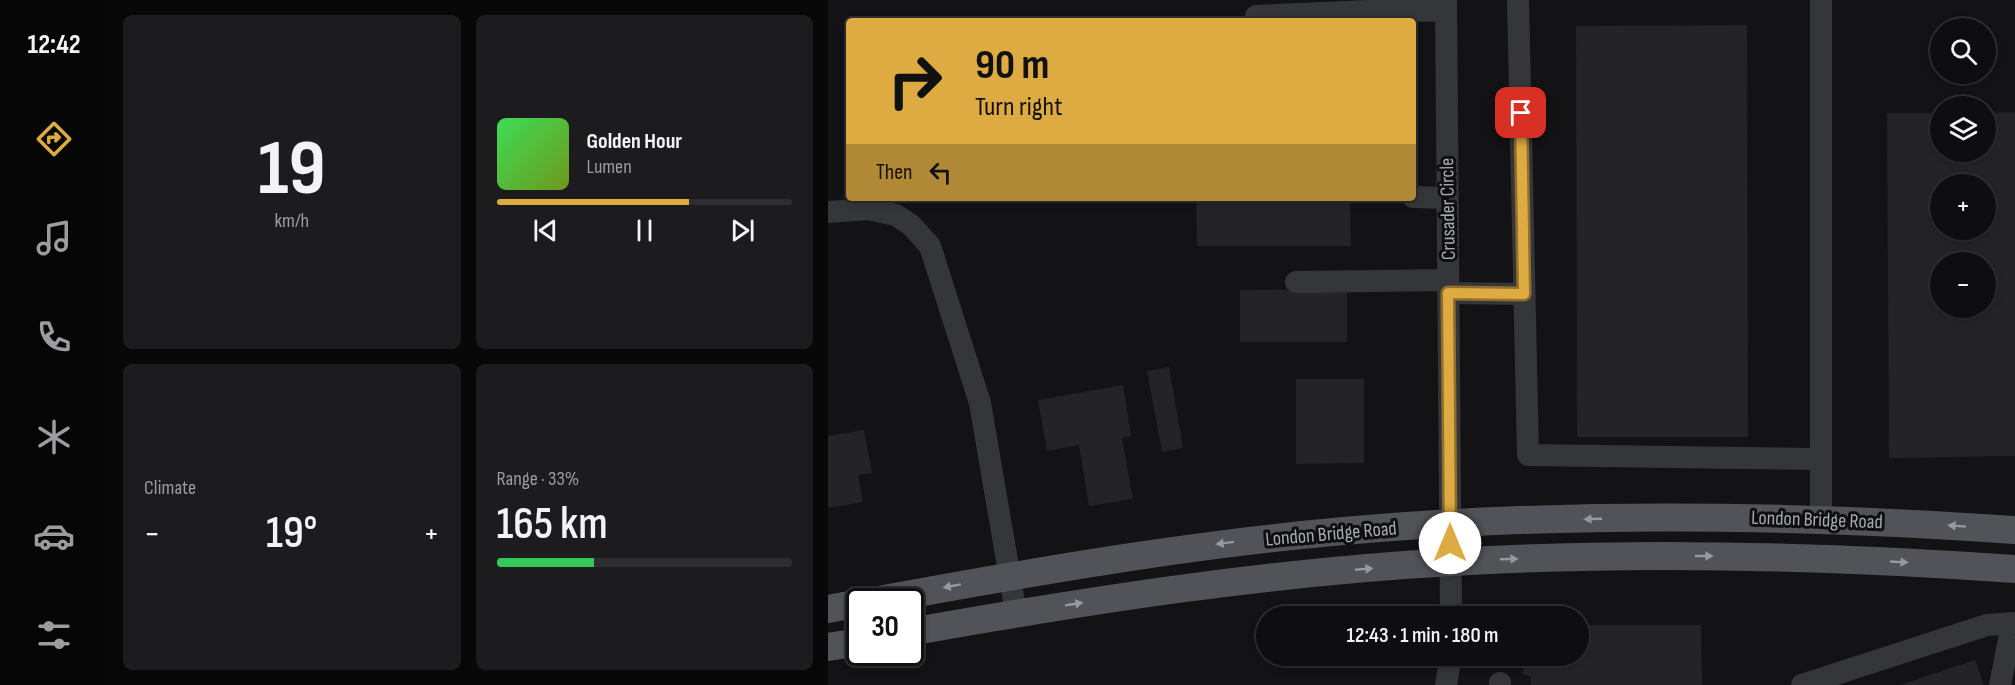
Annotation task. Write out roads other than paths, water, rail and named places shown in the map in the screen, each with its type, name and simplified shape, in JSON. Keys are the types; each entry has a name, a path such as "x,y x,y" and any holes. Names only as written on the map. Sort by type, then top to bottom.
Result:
{"main road":[{"name":"London Bridge Road","path":"924,592 1135,555 1229,543 1450,524 1677,516 1821,519 2015,530"},
{"name":"London Bridge Road","path":"924,629 1016,613 1243,580 1450,562 1726,556 1830,558 2015,569"},
{"path":"828,609 846,606"},
{"path":"828,647 846,644"}],"street":[{"path":"1518,0 1528,455 1821,459"},
{"path":"1821,0 1821,519"},
{"path":"1256,18 1256,16 1390,15 1446,5"},
{"name":"Crusader Circle","path":"1446,5 1451,606"},
{"path":"1416,197 1447,198"},
{"path":"828,212 868,209 896,215 911,225 930,246 980,402 1016,613"},
{"path":"1296,282 1448,287 1524,294"},
{"path":"1802,685 1987,625 2014,624 2000,685"},
{"path":"1446,685 1449,666"}]}
